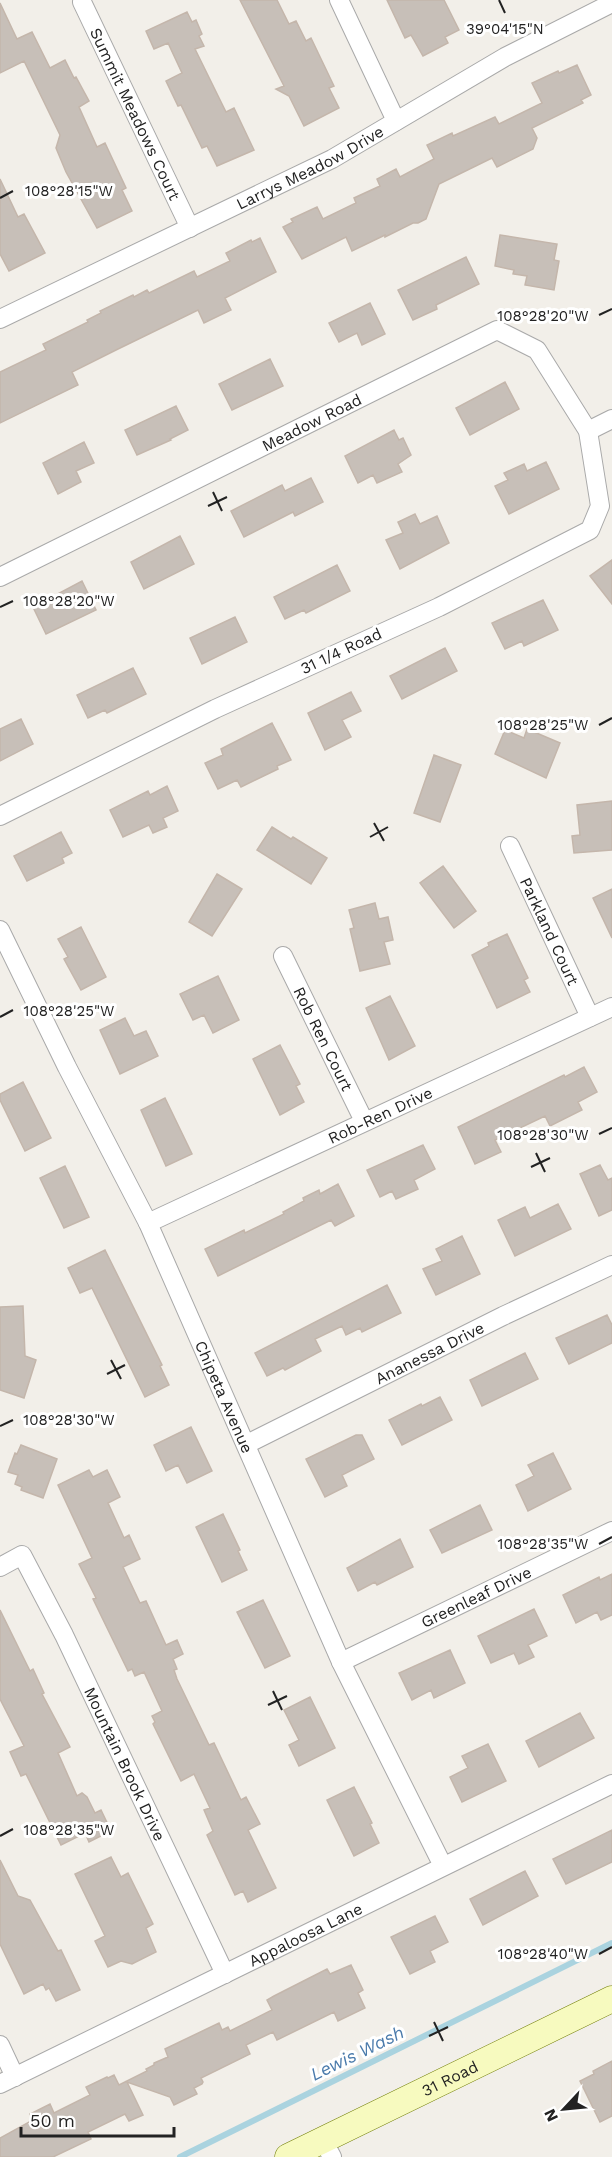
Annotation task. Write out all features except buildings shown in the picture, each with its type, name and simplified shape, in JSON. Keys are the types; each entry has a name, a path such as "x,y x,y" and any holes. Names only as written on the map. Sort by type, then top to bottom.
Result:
{"street":[{"path":"339,0 396,121"},
{"name":"Summit Meadows Court","path":"82,2 190,228"},
{"name":"Larrys Meadow Drive","path":"0,319 332,159 505,57 612,3"},
{"name":"Meadow Road","path":"0,577 497,330 537,350 588,431"},
{"path":"588,431 612,420"},
{"name":"31 1/4 Road","path":"0,816 215,709 439,607 590,530 600,506 588,431"},
{"name":"Parkland Court","path":"510,846 590,1017"},
{"name":"Chipeta Avenue","path":"0,930 67,1067 148,1222 341,1662 443,1866"},
{"name":"Rob Ren Court","path":"283,956 314,1024 364,1121"},
{"name":"Rob-Ren Drive","path":"148,1222 612,1007"},
{"name":"Ananessa Drive","path":"247,1444 492,1321 612,1264"},
{"name":"Greenleaf Drive","path":"341,1662 612,1531"},
{"name":"Mountain Brook Drive","path":"0,1567 22,1555 64,1635 225,1974"},
{"name":"Appaloosa Lane","path":"8,2081 612,1784"},
{"name":"31 Road","path":"288,2157 328,2148 612,1999"},
{"path":"0,2045 8,2081"}],"waterway":[{"name":"Lewis Wash","path":"180,2157 612,1943"}]}
